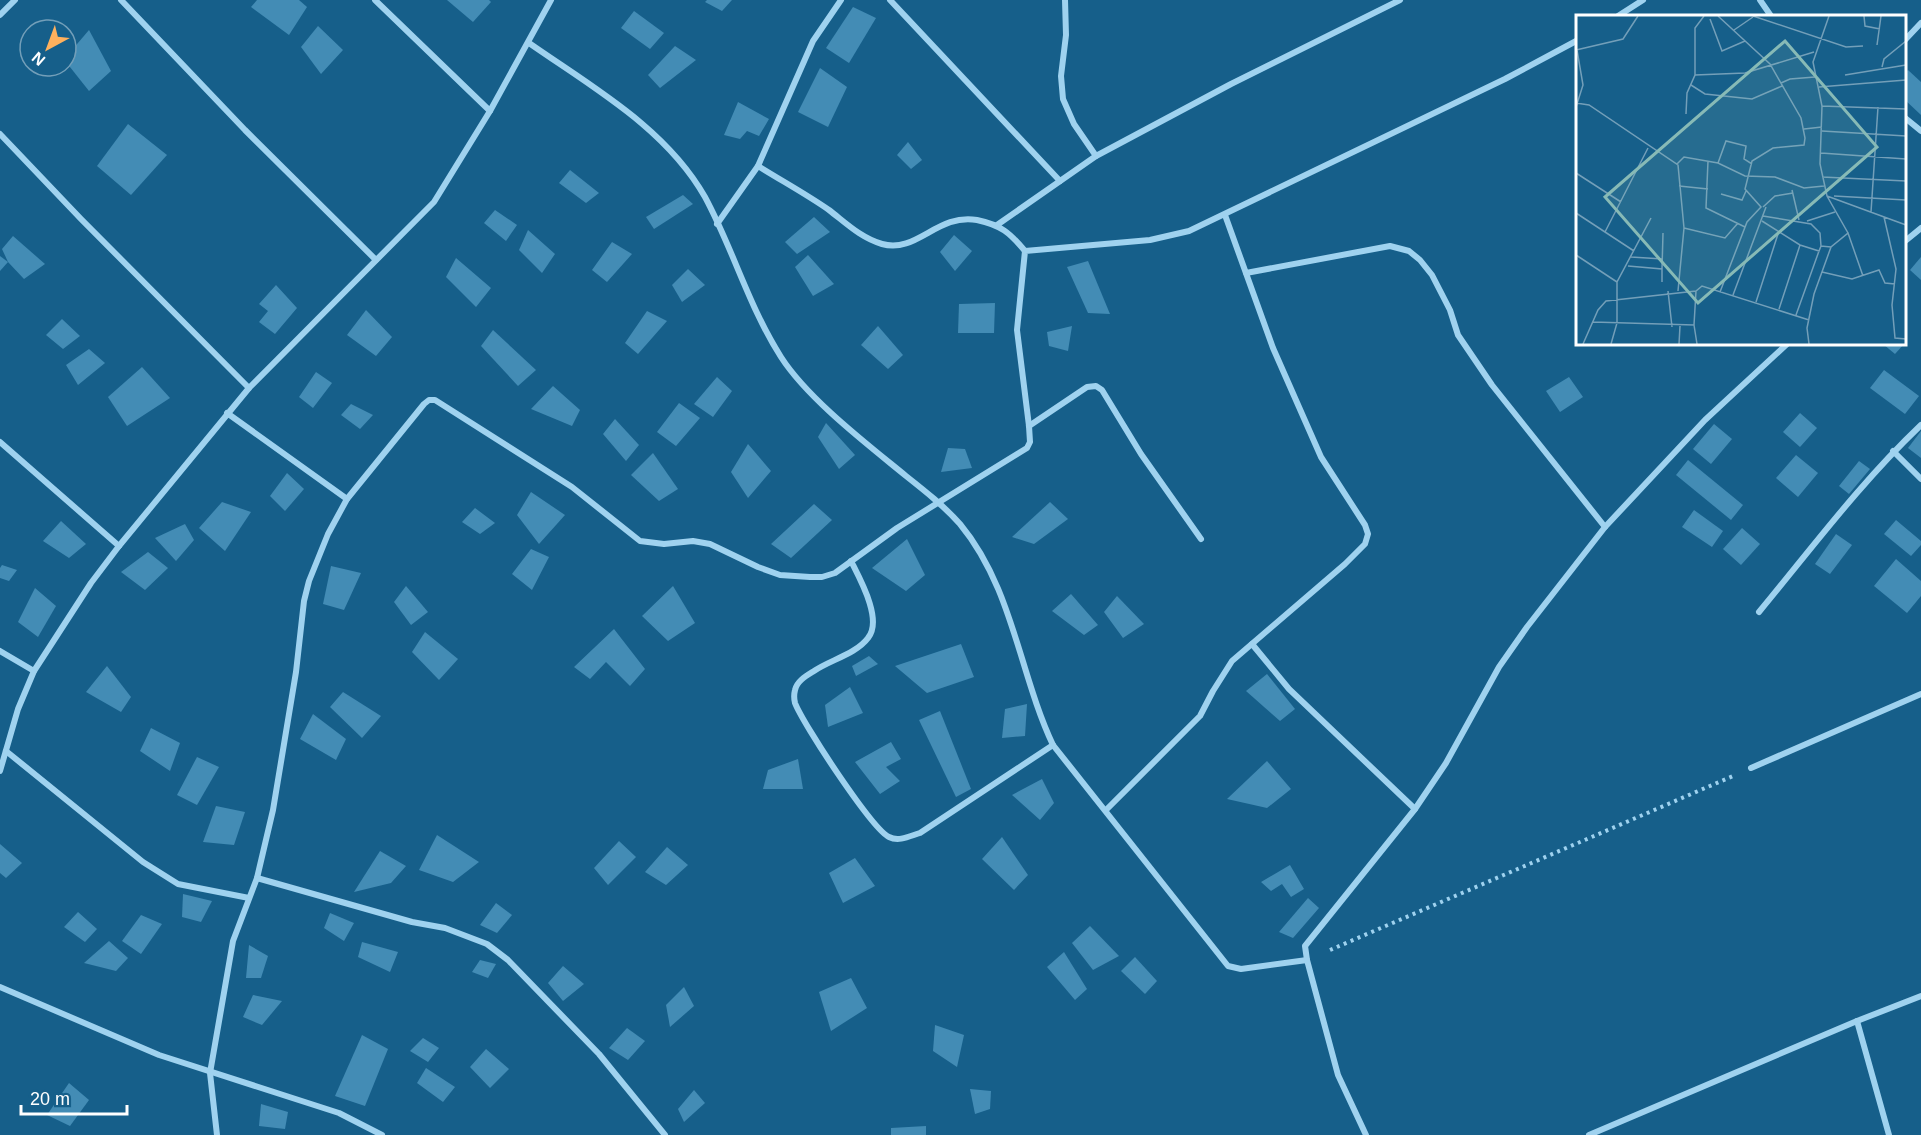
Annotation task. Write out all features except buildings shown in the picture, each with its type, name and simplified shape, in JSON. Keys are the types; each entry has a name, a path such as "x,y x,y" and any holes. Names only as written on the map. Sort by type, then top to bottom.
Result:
{"street":[{"path":"0,15 15,0"},
{"path":"121,0 245,130 376,260"},
{"path":"375,0 490,111"},
{"path":"0,771 18,709 34,671 67,618 118,546 249,388 434,202 490,111 551,0"},
{"path":"717,224 758,166 813,41 841,0"},
{"path":"890,0 1060,181"},
{"path":"1065,0 1066,34 1061,76 1063,99 1074,124 1096,156"},
{"path":"997,225 1096,156 1231,84 1400,0"},
{"path":"1620,15 1643,0"},
{"path":"1760,0 1770,15"},
{"path":"1906,40 1921,23"},
{"path":"1025,251 1150,240 1189,231 1505,79 1576,41"},
{"path":"529,43 626,111 659,138 704,197 748,296 782,358 818,400 939,502 961,525 991,571 1014,627 1042,722 1053,745 1228,966 1241,969 1307,960"},
{"path":"1906,118 1921,131"},
{"path":"0,134 249,388"},
{"path":"218,1135 210,1073 233,941 257,878 276,789 296,672 304,601 316,561 347,499 424,404 429,400 435,400 572,488 640,542 664,544 693,541 710,544 780,575 822,577 836,573 897,528 1024,451 1030,442 1017,330 1025,251 1011,234 997,225 967,218 951,220 910,242 896,246 884,245 859,234 828,210 758,166"},
{"path":"1106,810 1200,716 1227,669 1252,644 1345,564 1365,544 1368,534 1365,525 1321,457 1273,348 1225,215"},
{"path":"1906,241 1921,228"},
{"path":"1246,273 1390,246 1409,251 1432,275 1450,310 1458,335 1492,385 1605,527"},
{"path":"1366,1135 1338,1074 1307,960 1305,950 1307,943 1415,809 1446,763 1499,667 1605,527 1705,420 1786,345"},
{"path":"1029,426 1087,387 1096,386 1102,390 1142,454 1201,539"},
{"path":"227,413 347,499"},
{"path":"1760,612 1841,511 1893,451 1921,425"},
{"path":"0,442 118,546"},
{"path":"1893,451 1921,479"},
{"path":"850,561 870,606 872,632 868,639 853,650 802,679 794,692 794,701 816,742 876,826 887,837 896,839 920,833 1014,773 1053,745"},
{"path":"1252,644 1289,689 1415,809"},
{"path":"0,651 34,671"},
{"path":"1751,768 1921,694"},
{"path":"6,751 143,862 165,877 178,884 249,898"},
{"path":"257,878 412,922 445,928 486,944 508,960 599,1054 665,1135"},
{"path":"0,987 159,1055 339,1113 382,1135"},
{"path":"1589,1135 1921,996"},
{"path":"1857,1021 1889,1135"}],"path":[{"path":"1307,960 1751,768"}]}
